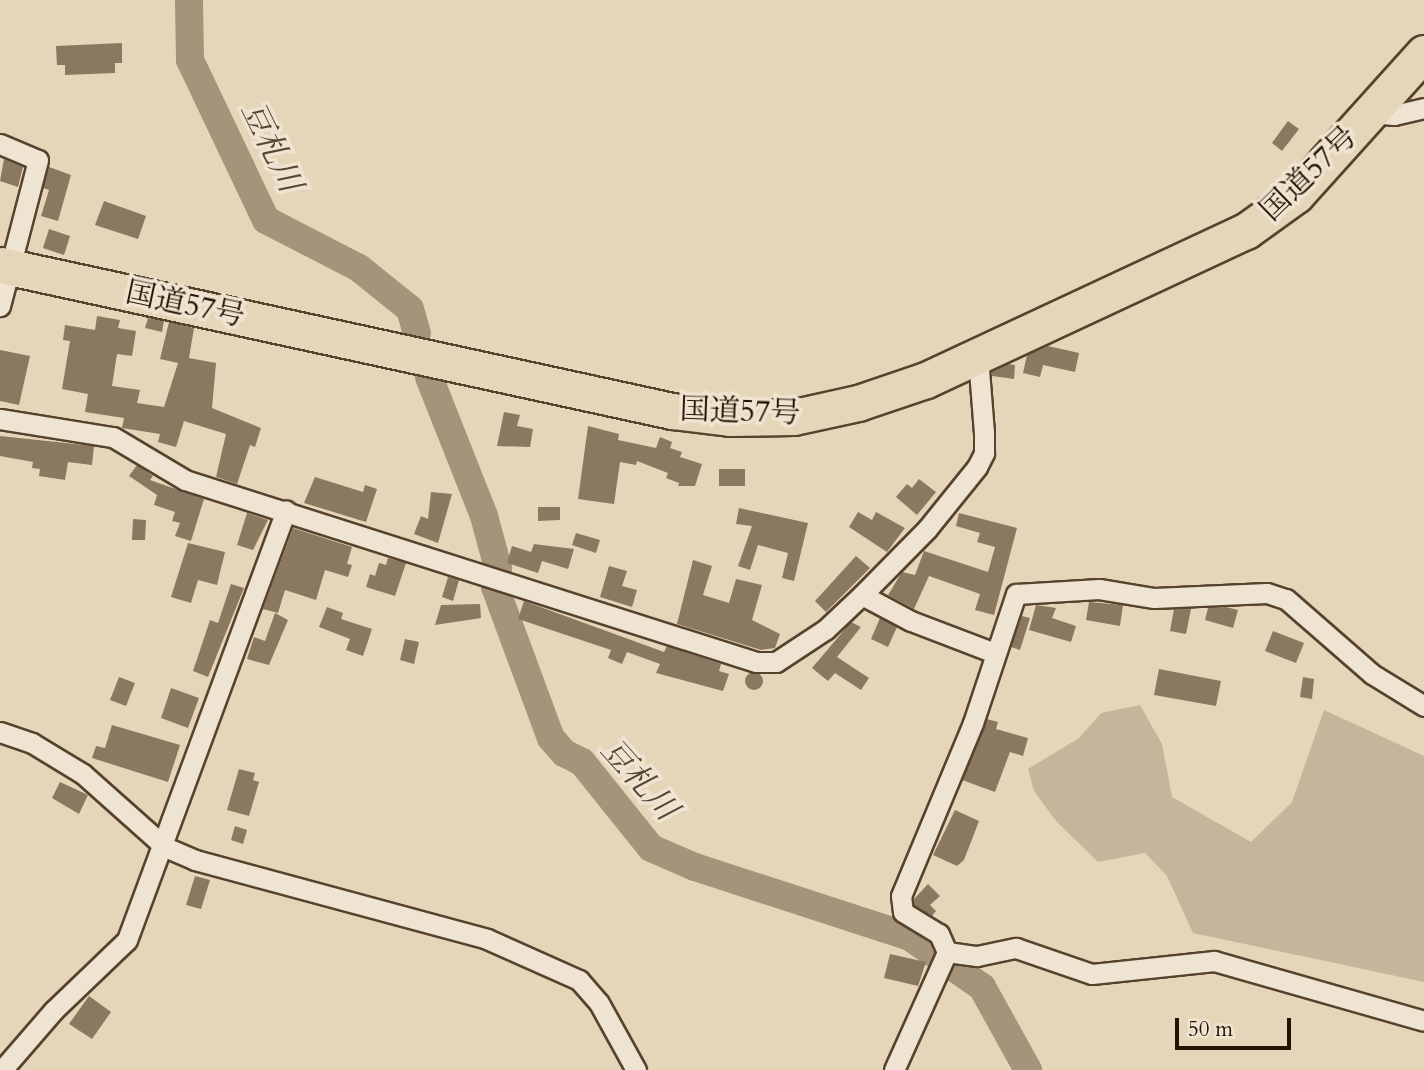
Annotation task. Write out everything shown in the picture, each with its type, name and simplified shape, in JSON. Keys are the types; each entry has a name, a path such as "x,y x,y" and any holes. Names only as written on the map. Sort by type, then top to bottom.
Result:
{"highway":[{"name":"国道57号","path":"5,266 672,411 730,418 824,412 888,395 1246,232 1296,195 1424,53"}],"street":[{"path":"1372,113 1394,115 1424,108"},
{"path":"0,144 38,160 5,266 0,306"},
{"path":"0,419 113,437 176,476 756,662 776,662 790,655 862,595 927,529 984,453 978,356"},
{"path":"2,1070 54,1010 127,940 165,847 286,510"},
{"path":"894,1070 947,952 939,934 903,912 901,896 974,723 1016,594 1099,589 1154,598 1267,593 1286,599 1372,674 1424,706"},
{"path":"862,595 911,621 995,653"},
{"path":"0,732 32,743 83,774 165,847 195,860 487,939 579,980 599,1003 636,1070"},
{"path":"947,952 976,957 1016,948 1092,974 1214,961 1424,1021"}],"shaded area":[{"path":"1140,705 1162,744 1172,797 1251,842 1292,802 1324,710 1424,756 1424,982 1193,933 1167,876 1145,853 1098,862 1056,821 1034,791 1028,769 1079,738 1101,713"}],"building":[{"path":"122,43 122,63 115,63 115,73 65,75 65,65 57,65 56,46"},
{"path":"1288,121 1299,129 1282,151 1272,143"},
{"path":"4,159 23,167 18,187 0,181"},
{"path":"49,167 71,175 58,221 41,216 49,190 43,188"},
{"path":"104,201 146,216 138,239 95,225"},
{"path":"49,229 70,236 64,255 43,248"},
{"path":"97,316 120,320 118,328 136,331 132,356 117,354 112,386 140,390 137,403 164,407 178,363 160,359 169,322 194,328 189,358 216,363 212,408 261,428 255,447 250,445 237,484 216,477 226,434 184,421 176,447 158,442 160,434 122,428 124,418 85,412 88,394 62,389 70,341 63,340 65,325 95,330"},
{"path":"148,318 164,321 162,332 145,328"},
{"path":"1048,346 1079,353 1075,372 1043,365 1040,377 1023,373 1027,355"},
{"path":"0,350 30,356 19,405 0,401"},
{"path":"1008,364 1015,365 1014,379 992,376 992,372"},
{"path":"504,412 520,415 517,426 533,429 530,447 497,446"},
{"path":"588,426 619,434 618,440 656,448 660,437 672,442 670,448 682,452 680,457 702,464 695,486 678,486 679,483 666,478 668,473 637,461 636,465 620,462 614,504 578,499"},
{"path":"0,436 94,446 92,465 68,462 65,480 39,476 40,469 32,468 33,462 0,456"},
{"path":"137,465 153,476 150,480 204,499 191,541 175,536 180,523 172,521 175,512 154,505 157,495 129,476"},
{"path":"719,469 745,469 745,486 719,486"},
{"path":"315,477 363,492 365,485 377,489 366,522 304,503"},
{"path":"919,479 936,492 917,515 896,497 907,484 912,488"},
{"path":"431,492 452,494 438,543 414,534 421,516 428,519"},
{"path":"538,507 560,507 560,520 538,521"},
{"path":"739,508 808,523 794,581 782,578 788,553 758,545 750,570 738,566 752,526 736,524"},
{"path":"858,512 872,520 876,512 905,528 887,552 849,527"},
{"path":"247,513 268,520 253,550 237,545"},
{"path":"959,513 1017,528 994,615 975,610 980,594 929,576 914,609 888,595 902,572 915,575 924,551 988,572 995,547 977,542 980,533 956,526"},
{"path":"133,519 146,520 145,540 132,540"},
{"path":"293,528 352,547 347,564 352,565 348,577 325,570 316,600 285,590 278,613 263,609"},
{"path":"576,533 600,540 596,553 572,545"},
{"path":"188,543 225,552 217,585 198,580 191,603 171,597"},
{"path":"534,544 574,549 568,569 542,561 538,573 507,563 512,546 531,552"},
{"path":"856,556 870,568 826,612 815,601"},
{"path":"388,558 406,563 395,596 366,587 370,574 375,576 379,563 386,565"},
{"path":"693,560 712,566 703,595 729,603 736,579 762,585 752,620 780,634 775,648 761,650 677,624"},
{"path":"609,566 627,571 622,586 637,590 632,607 600,597"},
{"path":"448,577 459,580 453,601 442,597"},
{"path":"231,584 244,588 208,677 193,671 210,620 218,623"},
{"path":"524,601 664,652 667,646 721,664 719,671 729,674 723,691 656,673 660,664 627,652 622,664 608,658 611,650 518,619"},
{"path":"1089,602 1123,605 1120,626 1086,620"},
{"path":"480,604 481,618 435,625 441,605"},
{"path":"1036,605 1056,608 1052,618 1076,626 1071,642 1029,630"},
{"path":"327,607 343,613 341,619 372,629 363,656 346,650 350,639 319,627"},
{"path":"1226,607 1238,610 1233,628 1205,620 1208,608"},
{"path":"1174,609 1191,609 1186,634 1170,631"},
{"path":"275,613 288,620 269,665 247,659 254,637 265,641"},
{"path":"1022,616 1030,618 1020,650 1011,647"},
{"path":"880,618 897,627 888,647 871,639"},
{"path":"851,622 861,627 837,657 869,678 861,690 835,673 828,681 812,668"},
{"path":"1273,631 1304,643 1296,663 1265,651"},
{"path":"405,639 419,642 414,664 400,660"},
{"path":"1159,669 1221,681 1216,706 1154,695"},
{"path":"750,672 758,672 763,681 761,688 750,690 745,685 745,677"},
{"path":"119,677 135,683 126,706 110,700"},
{"path":"1303,677 1314,679 1312,699 1300,697"},
{"path":"171,688 199,698 188,728 161,718"},
{"path":"987,719 998,722 996,729 1028,738 1023,756 1010,752 995,792 962,780"},
{"path":"112,725 180,745 168,782 92,758 96,746 105,748"},
{"path":"239,769 255,773 253,780 259,782 249,816 227,810"},
{"path":"60,782 88,795 79,814 52,798"},
{"path":"955,810 979,821 964,860 957,866 933,855"},
{"path":"235,826 247,830 243,844 231,840"},
{"path":"195,876 210,880 201,909 186,905"},
{"path":"928,884 940,896 930,905 936,911 932,916 914,905 914,899"},
{"path":"890,954 926,962 918,986 884,978"},
{"path":"89,996 111,1012 92,1039 69,1024"}],"waterway":[{"name":"豆札川","path":"189,0 190,60 266,220 359,268 410,309 417,333"},
{"name":"豆札川","path":"429,377 484,516 498,568 495,587 551,738 564,753 582,762 651,848 695,867 910,937 982,987 1028,1070"}]}
